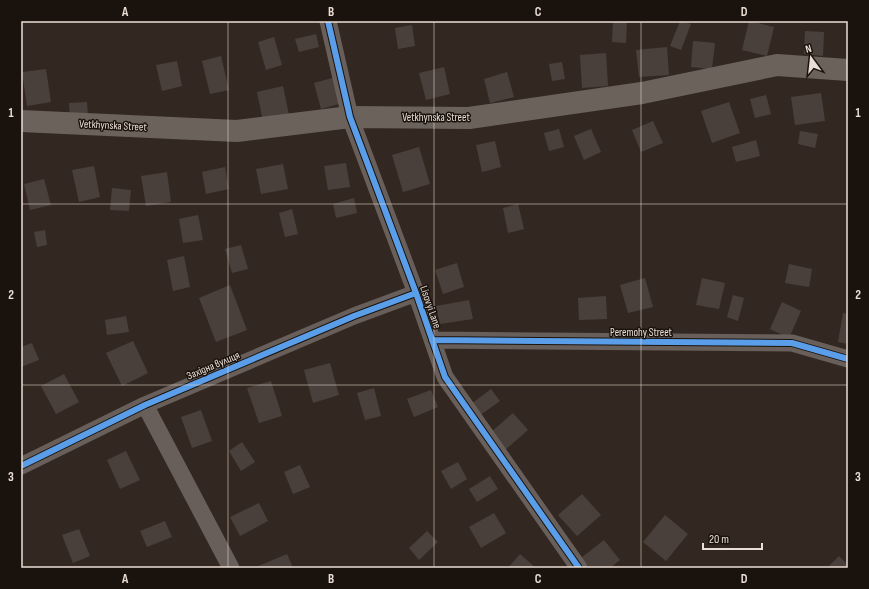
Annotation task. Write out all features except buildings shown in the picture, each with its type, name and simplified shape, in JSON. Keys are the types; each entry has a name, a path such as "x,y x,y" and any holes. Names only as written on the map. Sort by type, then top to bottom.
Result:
{"main road":[{"name":"Vetkhynska Street","path":"21,121 237,131 350,117 469,118 642,93 777,65 848,70"}],"street":[{"name":"Lisovyi Lane","path":"328,21 350,117 416,293 445,377 579,568"},
{"name":"Західна вулиця","path":"21,466 145,405 354,316 416,293"},
{"name":"Peremohy Street","path":"432,340 792,343 848,359"},
{"path":"145,405 231,568"}],"cycle path":[{"path":"328,21 350,117 416,293 445,377 579,568"},
{"path":"21,466 145,405 354,316 416,293"},
{"path":"432,340 792,343 848,359"}]}
